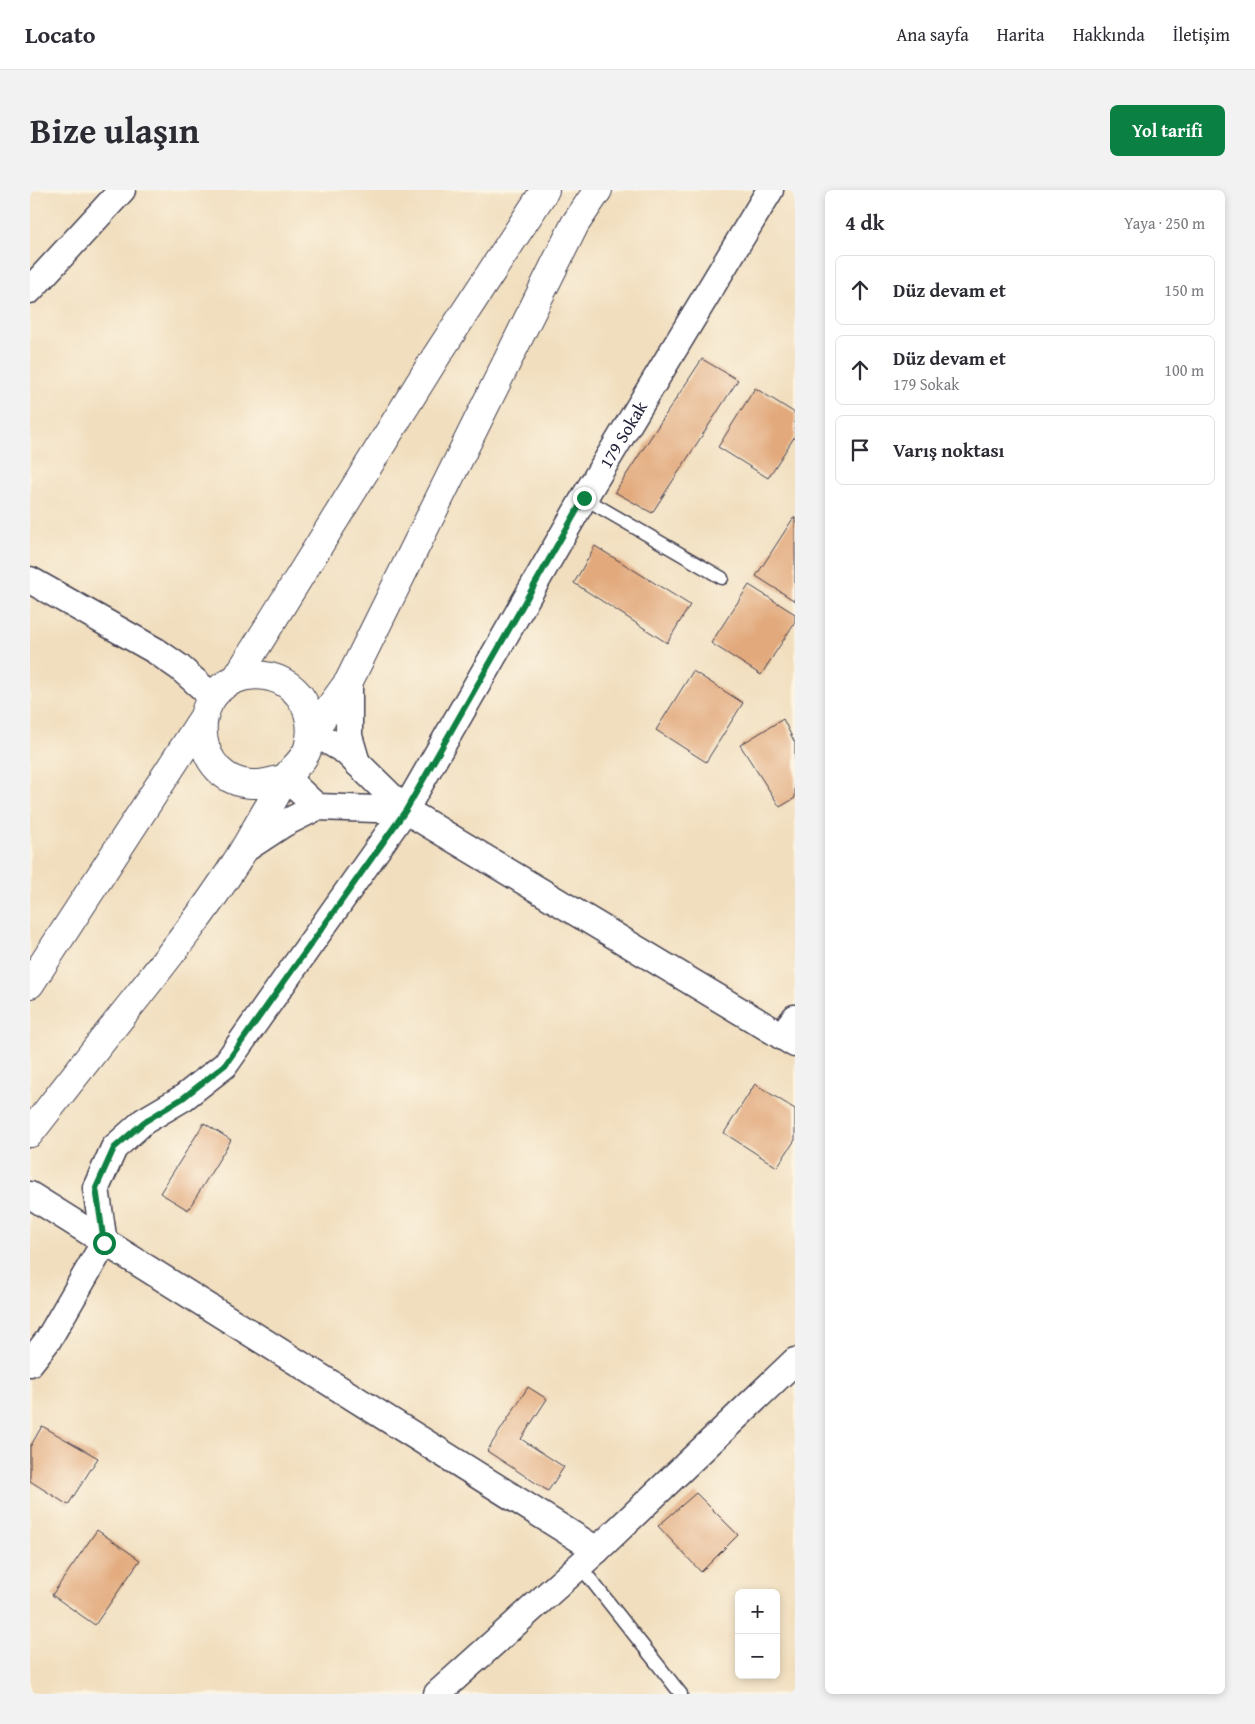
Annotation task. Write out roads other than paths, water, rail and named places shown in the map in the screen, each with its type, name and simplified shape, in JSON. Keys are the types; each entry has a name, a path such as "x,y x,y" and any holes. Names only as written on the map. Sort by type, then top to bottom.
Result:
{"highway":[{"path":"236,679 437,355 544,190"},
{"path":"312,732 349,681 575,224 598,190"},
{"path":"30,984 220,688 236,679 253,675 272,677 288,685 301,697 309,714 312,732 308,750 299,765 286,778 233,868 176,948 30,1132"},
{"path":"208,708 202,737 208,754 218,769 232,779 250,784 268,784 286,778"}],"street":[{"path":"30,290 122,190"},
{"name":"179 Sokak","path":"104,1243 96,1188 114,1148 144,1122 183,1098 225,1065 406,810 584,498 770,190"},
{"path":"30,580 156,651 179,667 208,708"},
{"path":"349,681 349,736 357,763"},
{"path":"312,732 345,751 406,810 790,1032"},
{"path":"286,778 317,808"},
{"path":"244,850 285,823 317,808 406,810"},
{"path":"30,1195 588,1558"},
{"path":"30,1363 48,1340 104,1243"},
{"path":"437,1694 588,1558 795,1361"}],"lane":[{"path":"584,498 722,578"},
{"path":"588,1558 681,1694"}]}
